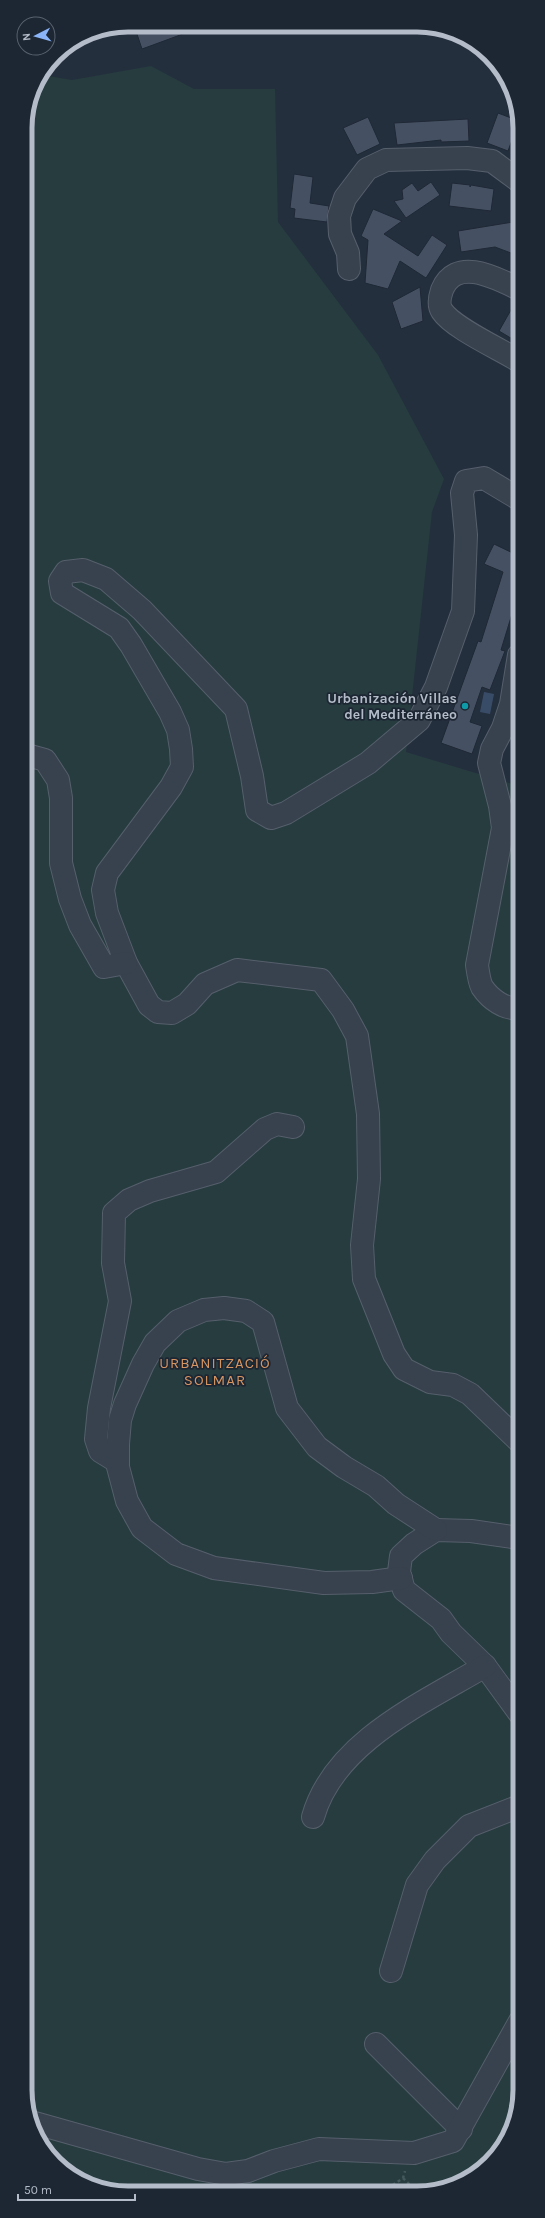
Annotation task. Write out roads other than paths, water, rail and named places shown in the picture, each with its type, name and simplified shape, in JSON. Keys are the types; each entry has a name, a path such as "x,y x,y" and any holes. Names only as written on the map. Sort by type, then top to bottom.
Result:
{"street":[{"path":"349,269 348,253 340,234 339,216 345,198 367,169 386,160 467,158 492,161 513,177"},
{"path":"513,287 478,272 457,272 445,283 439,297 441,310 452,321 513,357"},
{"path":"513,495 484,478 466,481 462,493 466,535 463,611 436,687 419,720 368,763 286,813 271,818 257,810 252,776 236,709 142,610 106,579 83,570 66,572 60,581 62,593 119,628 131,644 170,712 178,730 182,767 171,787 107,874 103,890 107,913 126,963 149,1005 158,1012 172,1013 187,1004 205,984 237,970 321,980 343,1010 357,1036 368,1114 369,1179 362,1245 364,1280 394,1354 404,1369 430,1382 453,1385 470,1394 513,1435"},
{"path":"513,692 511,704 503,728 492,749 489,763 500,806 503,828 477,965 482,986 498,1004 513,1009"},
{"path":"32,756 45,760 58,780 61,798 61,863 70,899 80,925 104,967 126,963"},
{"path":"118,1462 100,1450 96,1439 99,1408 120,1301 113,1264 114,1213 129,1200 150,1190 216,1172 265,1129 278,1124 292,1127"},
{"path":"401,1578 372,1582 324,1583 214,1568 176,1554 142,1528 127,1501 118,1462 120,1420 125,1404 143,1364 155,1343 178,1321 204,1310 224,1308 246,1311 263,1322 287,1408 317,1447 344,1467 376,1486 396,1504 436,1530 471,1531 513,1537"},
{"path":"436,1530 414,1544 401,1556 399,1572 404,1590 441,1620 451,1633 485,1666 513,1704"},
{"path":"313,1817 318,1799 346,1759 383,1727 485,1666"},
{"path":"391,1971 418,1885 435,1860 469,1826 513,1809"},
{"path":"38,2124 198,2169 226,2174 248,2171 274,2161 319,2149 414,2154 453,2141 513,2035"},
{"path":"376,2044 461,2129"}],"water":[{"path":"484,692 494,694 490,714 480,712"}],"place":[{"name":"Urbanización Villas del Mediterráneo","path":"465,706"}],"district":[{"name":"URBANITZACIÓ SOLMAR","path":"215,1372"}]}
